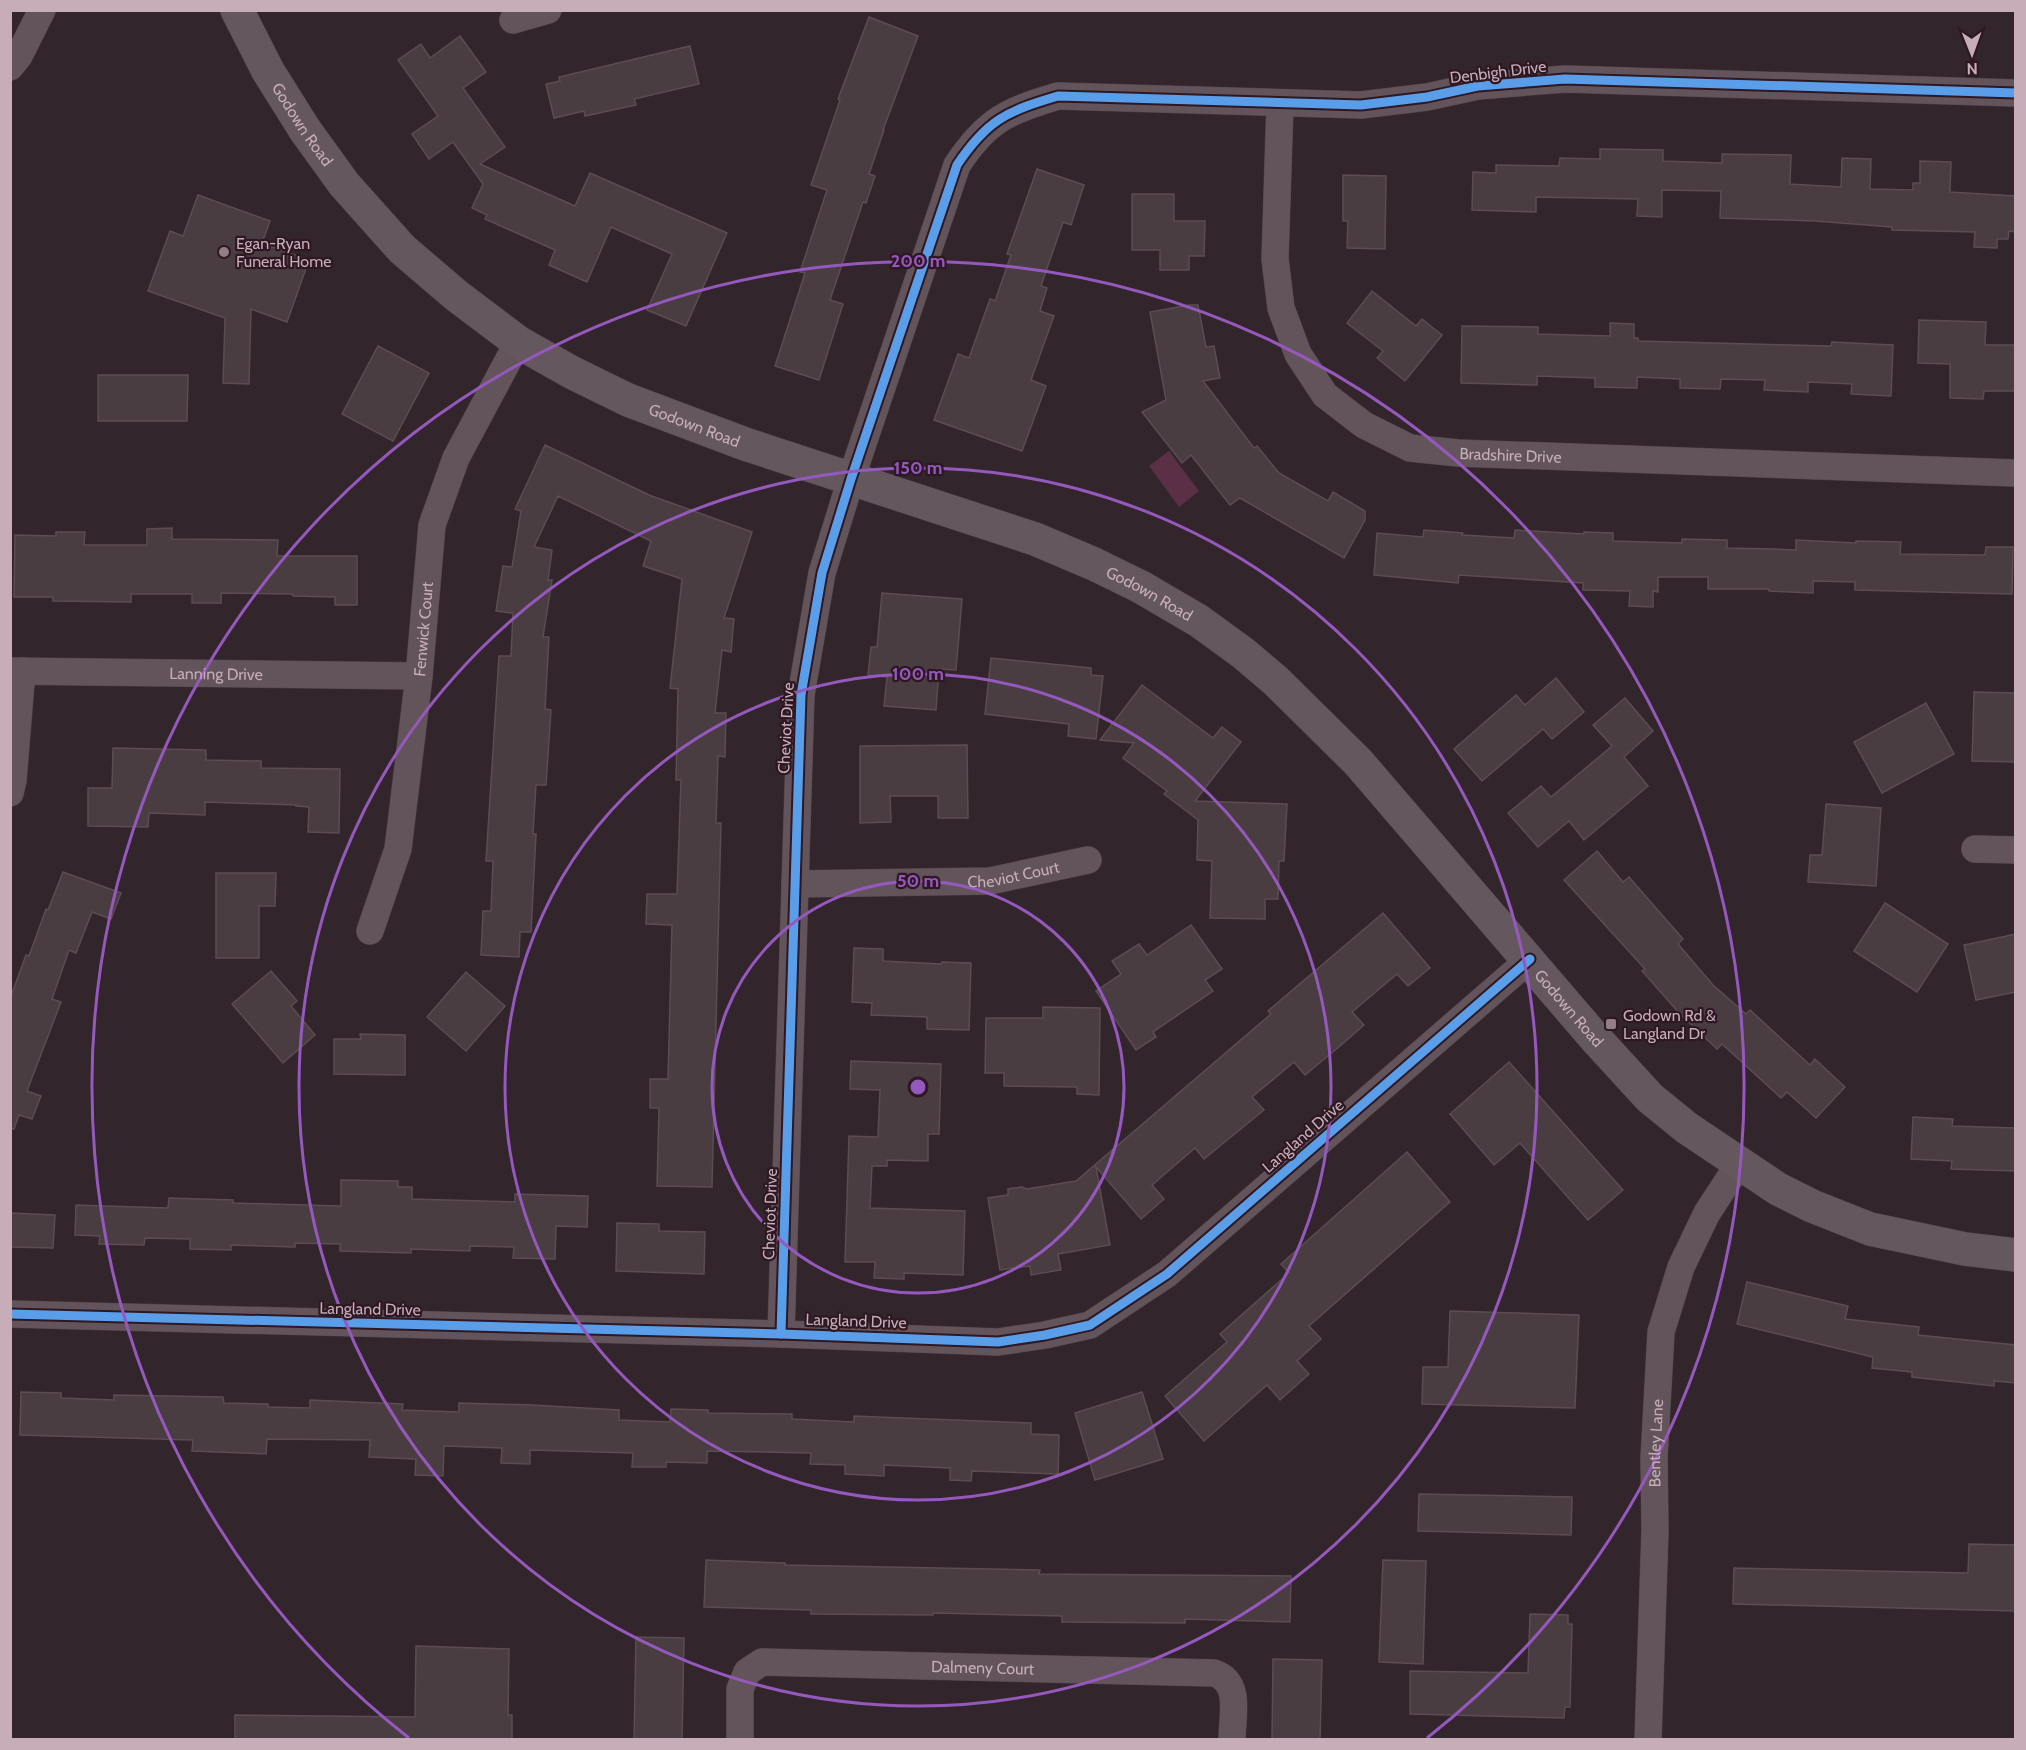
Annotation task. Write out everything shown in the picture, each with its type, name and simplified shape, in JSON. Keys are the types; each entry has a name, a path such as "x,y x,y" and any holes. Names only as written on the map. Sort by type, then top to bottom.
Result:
{"main road":[{"name":"Godown Road","path":"237,10 268,71 305,130 344,184 402,249 457,296 518,342 570,372 628,400 745,444 1035,539 1142,587 1200,621 1276,681 1358,762 1650,1098 1687,1128 1786,1193 1870,1229 1965,1250 2016,1255"}],"street":[{"path":"10,41 21,10"},
{"path":"10,67 19,56 42,10"},
{"path":"513,20 548,10"},
{"name":"Denbigh Drive","path":"991,123 1024,106 1058,96 1361,105 1427,98 1478,86 1564,79 2016,93"},
{"name":"Bradshire Drive","path":"1280,104 1275,259 1281,308 1298,354 1325,395 1364,425 1410,448 1504,455 2016,473"},
{"name":"Cheviot Drive","path":"781,1334 801,695 822,573 851,479 957,165 971,144 991,123"},
{"name":"Fenwick Court","path":"370,931 398,849 419,676 432,525 456,458 518,342"},
{"path":"10,793 16,671"},
{"name":"Lanning Drive","path":"16,671 419,676"},
{"path":"1975,849 2016,850"},
{"name":"Cheviot Court","path":"795,884 990,881 1088,860"},
{"name":"Langland Drive","path":"10,1314 998,1341 1045,1335 1090,1325 1167,1274 1530,959"},
{"name":"Bentley Lane","path":"1648,1740 1655,1530 1654,1458 1661,1332 1681,1267 1707,1213 1739,1164"},
{"name":"Dalmeny Court","path":"740,1740 740,1689 747,1672 762,1662 1214,1673 1229,1682 1233,1690 1232,1740"}],"shaded area":[{"path":"1169,451 1199,491 1179,507 1149,466"}],"building":[{"path":"869,17 918,36 869,174 875,176 866,203 863,202 830,300 843,304 819,380 775,366 805,273 800,272 827,190 811,185 840,100 838,99"},
{"path":"460,36 486,72 463,88 505,147 480,164 575,206 590,173 727,233 686,326 647,310 672,254 611,227 587,282 549,265 555,250 485,219 487,215 472,208 483,184 453,142 429,159 412,134 438,116 398,60 421,44 430,58"},
{"path":"690,46 699,84 634,99 636,105 585,116 584,111 554,118 546,84 560,81 559,77"},
{"path":"1600,149 1663,150 1663,161 1722,163 1722,154 1791,155 1790,184 1841,187 1842,158 1871,159 1870,189 1913,190 1913,183 1920,183 1920,161 1951,162 1950,192 2016,196 2016,232 2009,231 2008,239 1997,239 1997,248 1974,247 1975,232 1892,230 1892,227 1815,221 1720,218 1721,191 1662,190 1662,217 1637,216 1638,199 1536,197 1536,212 1472,210 1473,172 1496,173 1496,165 1559,166 1560,158 1600,159"},
{"path":"1037,169 1084,185 1071,225 1063,222 1041,286 1047,288 1040,311 1054,316 1031,380 1046,386 1022,451 934,420 958,354 969,358 990,299 995,301 1011,255 1007,254"},
{"path":"1343,175 1386,176 1385,249 1347,248 1348,221 1343,221"},
{"path":"1132,194 1174,194 1174,221 1205,221 1204,256 1189,256 1189,270 1160,270 1160,250 1132,250"},
{"name":"Egan-Ryan Funeral Home","path":"198,195 270,221 262,243 309,260 287,322 251,309 249,384 223,383 225,318 148,291 170,231 183,236"},
{"path":"1372,291 1416,326 1422,319 1442,335 1405,381 1377,358 1383,351 1347,323"},
{"path":"1198,305 1206,347 1214,346 1220,378 1203,381 1254,448 1257,446 1279,473 1328,501 1333,492 1365,511 1365,520 1344,558 1240,498 1230,505 1191,455 1182,463 1142,412 1166,400 1150,312"},
{"path":"1919,320 1986,322 1985,345 2016,345 2016,391 1984,391 1983,399 1950,398 1950,364 1918,363"},
{"path":"1610,323 1634,324 1634,338 1638,338 1638,341 1831,346 1832,342 1893,345 1891,396 1851,394 1852,384 1808,382 1808,392 1764,390 1765,380 1721,379 1720,389 1680,388 1680,379 1637,377 1637,388 1595,387 1595,378 1537,376 1537,385 1461,383 1462,326 1538,327 1538,334 1610,336"},
{"path":"378,346 429,373 393,441 342,414"},
{"path":"98,375 188,375 187,421 98,421"},
{"path":"545,445 649,495 752,532 724,618 734,619 731,652 722,650 715,713 726,713 725,757 718,756 716,823 721,823 712,1187 657,1186 659,1108 650,1108 650,1079 668,1079 672,925 646,924 647,894 677,894 681,780 676,780 678,689 670,688 682,579 643,566 651,541 558,496 534,547 552,550 548,580 552,580 543,637 549,637 545,709 551,710 546,785 536,785 531,932 520,932 519,957 481,955 483,911 491,911 493,861 486,861 499,656 511,656 513,613 496,611 503,566 512,567 521,511 515,509"},
{"path":"172,528 172,539 278,540 277,556 357,556 357,605 335,605 335,597 293,596 293,594 221,593 221,603 192,603 192,594 131,594 131,602 53,601 53,597 14,597 15,535 56,536 56,532 85,532 84,545 147,545 147,529"},
{"path":"1424,530 1514,538 1515,530 1584,534 1584,532 1613,533 1613,541 1682,543 1682,539 1727,540 1727,548 1796,550 1796,540 1856,543 1856,541 1901,542 1900,554 1985,555 1986,547 2013,547 2012,594 1855,590 1855,582 1813,581 1813,593 1769,591 1769,589 1708,589 1708,577 1658,577 1658,592 1653,591 1653,607 1629,606 1630,591 1583,590 1583,583 1459,575 1458,583 1374,575 1377,533 1423,537"},
{"path":"882,593 962,599 956,670 939,669 936,710 884,706 887,677 868,675 871,647 877,647"},
{"path":"991,658 1091,668 1091,675 1103,676 1096,739 1068,736 1069,724 985,714"},
{"path":"1556,678 1584,712 1552,739 1543,729 1482,781 1454,749 1516,695 1525,705"},
{"path":"1142,685 1213,738 1222,727 1241,742 1195,801 1287,804 1284,861 1279,861 1278,899 1265,899 1265,919 1210,918 1212,861 1197,860 1198,820 1164,794 1167,791 1123,758 1134,743 1100,740"},
{"path":"1974,692 2016,693 2016,762 1972,761"},
{"path":"1625,698 1653,731 1624,757 1648,786 1584,840 1569,821 1538,847 1508,813 1541,786 1551,797 1612,746 1593,725"},
{"path":"1926,703 1954,754 1882,793 1854,742"},
{"path":"967,745 968,818 938,818 938,796 890,796 891,822 860,823 860,746"},
{"path":"113,748 206,750 206,760 261,761 261,768 340,769 339,833 308,832 309,807 205,802 205,815 149,813 148,827 88,826 88,788 112,788"},
{"path":"1826,804 1881,808 1876,886 1808,882 1810,855 1822,855"},
{"path":"1597,851 1623,882 1629,877 1683,939 1678,944 1713,985 1746,1014 1750,1010 1810,1065 1815,1059 1845,1087 1816,1118 1787,1092 1781,1098 1722,1044 1717,1049 1680,1014 1642,971 1645,969 1564,880"},
{"path":"63,872 121,893 111,919 92,912 76,953 69,950 52,999 61,1002 27,1091 41,1096 32,1119 19,1115 14,1129 10,1128 10,999 26,955 29,956 46,909 48,910"},
{"path":"216,873 276,873 275,906 259,906 259,958 216,958"},
{"path":"1885,903 1948,944 1917,992 1854,951"},
{"path":"1383,913 1430,968 1408,986 1397,974 1352,1012 1364,1025 1340,1046 1305,1075 1294,1062 1252,1097 1264,1110 1204,1159 1195,1148 1152,1185 1164,1199 1141,1219 1096,1167 1110,1245 1058,1254 1061,1270 1031,1275 1030,1266 1000,1270 988,1198 1008,1195 1008,1189 1022,1187 1027,1189 1076,1181 1271,1014 1268,1011"},
{"path":"1191,925 1222,969 1205,980 1213,991 1153,1032 1156,1037 1136,1050 1096,991 1121,974 1112,961 1139,944 1147,955"},
{"path":"2016,934 2016,992 1976,1000 1964,945"},
{"path":"854,948 883,949 883,961 971,963 969,1030 927,1029 927,1017 871,1015 872,1003 852,1002"},
{"path":"271,971 297,1001 291,1006 315,1035 283,1063 232,1004"},
{"path":"466,972 505,1006 466,1051 427,1017"},
{"path":"1043,1007 1100,1008 1099,1095 1077,1094 1077,1087 1004,1086 1004,1073 985,1073 986,1018 1043,1018"},
{"path":"360,1034 405,1035 405,1075 334,1074 334,1039 361,1039"},
{"path":"851,1061 941,1064 939,1134 928,1134 928,1161 887,1160 887,1166 872,1166 870,1208 965,1211 963,1275 904,1273 904,1279 874,1278 875,1262 845,1262 849,1136 878,1137 880,1090 850,1089"},
{"path":"1509,1062 1623,1190 1588,1220 1520,1143 1494,1165 1450,1114"},
{"path":"1913,1117 1953,1119 1952,1126 2016,1128 2016,1171 1951,1169 1952,1161 1911,1159"},
{"path":"1407,1152 1450,1202 1309,1326 1321,1339 1297,1361 1309,1374 1280,1400 1267,1385 1204,1441 1165,1396 1227,1342 1220,1334 1289,1273 1281,1264"},
{"path":"341,1180 398,1181 398,1187 412,1187 412,1199 515,1202 515,1194 588,1196 587,1227 556,1226 555,1259 513,1258 514,1247 470,1246 470,1251 411,1249 411,1253 340,1251 340,1244 295,1243 295,1247 231,1245 231,1250 190,1249 190,1239 145,1238 144,1245 99,1244 100,1236 75,1235 76,1205 168,1208 169,1198 233,1200 233,1203 341,1206"},
{"path":"10,1213 55,1215 53,1248 10,1247"},
{"path":"617,1223 659,1224 659,1231 705,1232 704,1274 616,1271"},
{"path":"1747,1282 1848,1306 1845,1319 1919,1327 1918,1335 2016,1345 2016,1383 1994,1381 1994,1386 1912,1377 1912,1372 1872,1368 1873,1357 1737,1324"},
{"path":"1450,1311 1579,1315 1575,1408 1422,1404 1423,1367 1448,1367"},
{"path":"21,1392 61,1393 61,1398 114,1400 114,1395 223,1397 224,1403 268,1404 268,1407 310,1408 310,1400 403,1404 402,1410 459,1412 459,1403 532,1405 619,1410 619,1420 670,1422 671,1409 708,1410 708,1413 792,1414 792,1419 854,1422 854,1416 1031,1423 1031,1434 1059,1435 1058,1474 972,1471 971,1481 950,1480 950,1468 884,1465 884,1476 845,1474 845,1465 810,1464 811,1453 707,1451 707,1463 666,1462 666,1467 632,1467 633,1453 530,1450 530,1464 501,1463 502,1448 444,1446 443,1476 415,1475 416,1459 369,1457 370,1440 267,1439 266,1454 192,1451 193,1440 20,1435"},
{"path":"1142,1392 1163,1459 1095,1480 1075,1413"},
{"path":"1419,1494 1572,1497 1571,1535 1418,1531"},
{"path":"1969,1544 2016,1545 2016,1611 1733,1604 1734,1568 1968,1573"},
{"path":"706,1560 785,1563 785,1565 1040,1570 1039,1574 1291,1576 1290,1622 1185,1619 1185,1623 1062,1622 1062,1616 933,1613 933,1615 811,1614 811,1610 704,1607"},
{"path":"1383,1560 1426,1561 1423,1664 1379,1662"},
{"path":"1530,1614 1568,1615 1568,1624 1572,1624 1570,1707 1565,1707 1564,1718 1410,1714 1410,1671 1528,1673"},
{"path":"636,1637 684,1638 682,1740 634,1740"},
{"path":"416,1646 509,1649 508,1715 512,1715 512,1740 235,1740 235,1715 415,1717"},
{"path":"1273,1659 1322,1660 1320,1740 1272,1740"}],"cycle path":[{"path":"781,1334 801,695 822,573 851,479 957,165 978,137 1000,119 1025,107 1058,96 1361,105 1427,97 1478,86 1565,79 2016,93"},
{"path":"10,1314 781,1334 998,1342 1090,1325 1167,1274 1530,959"}],"place":[{"name":"Egan-Ryan Funeral Home","path":"224,252"},
{"name":"Godown Rd & Langland Dr","path":"1611,1024"}]}
